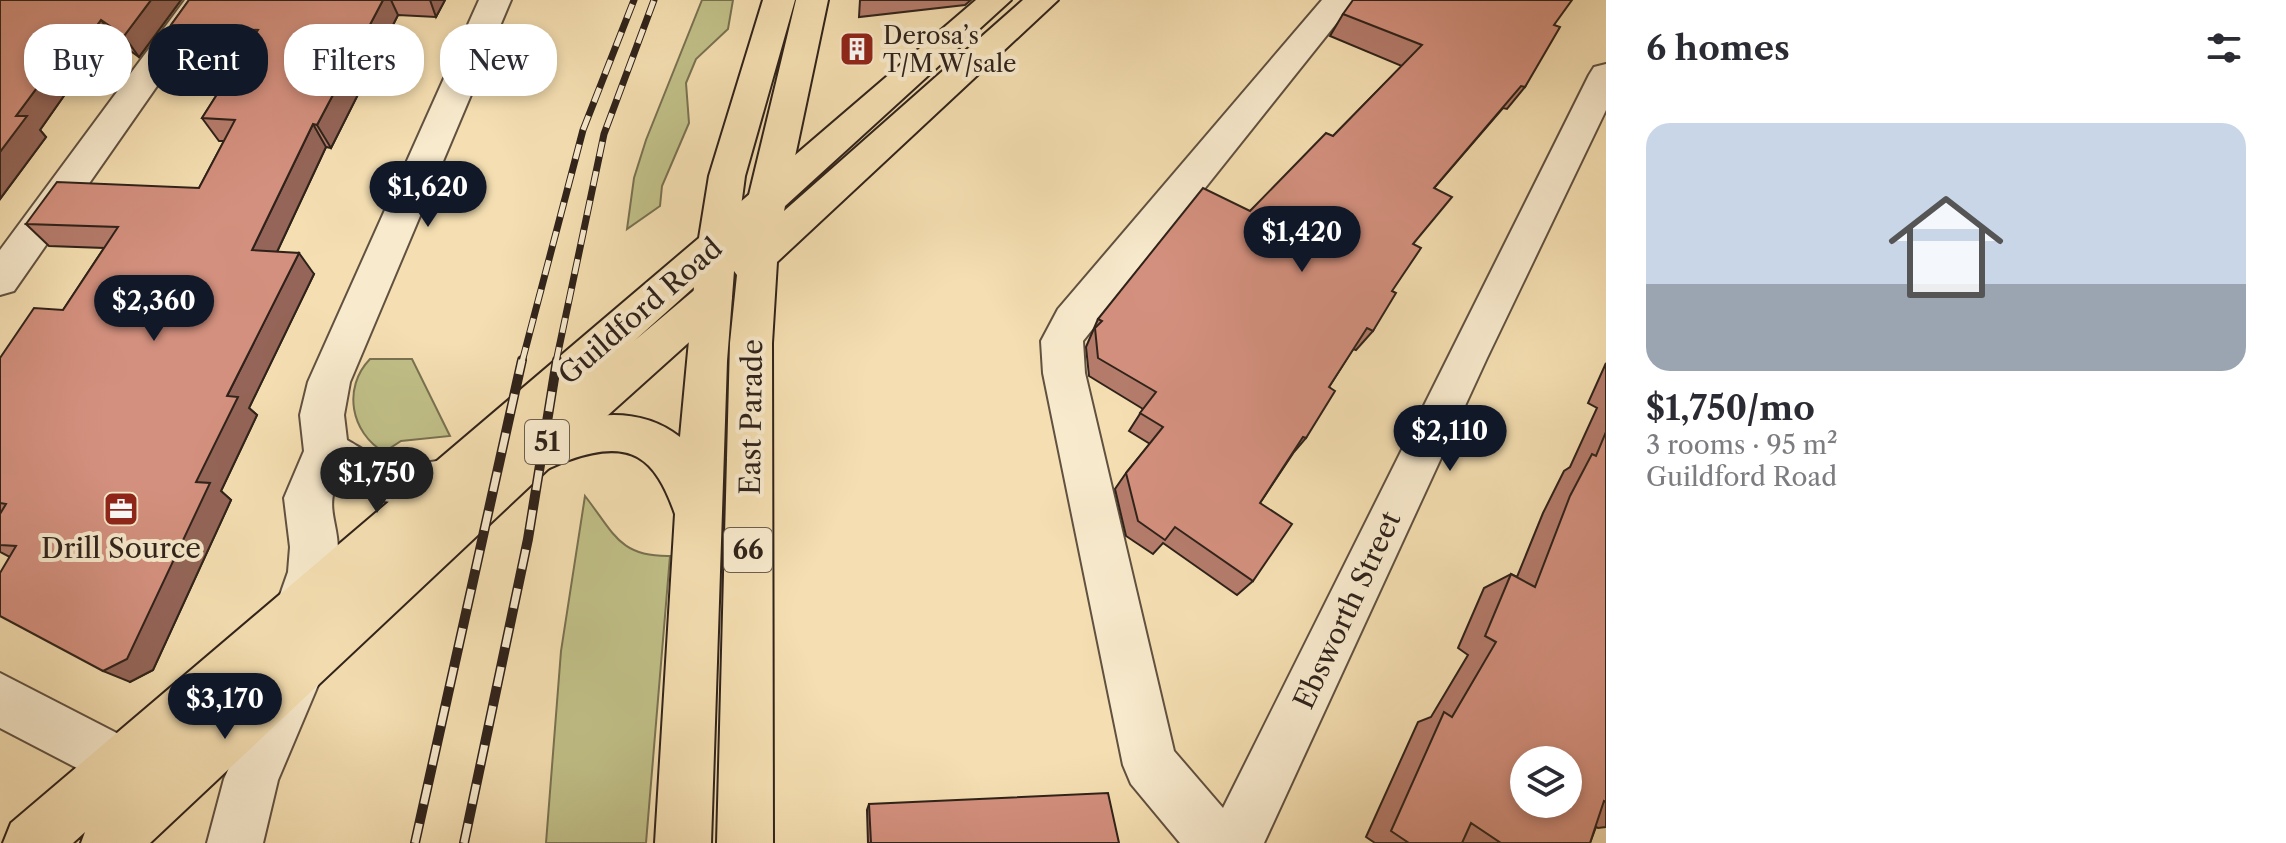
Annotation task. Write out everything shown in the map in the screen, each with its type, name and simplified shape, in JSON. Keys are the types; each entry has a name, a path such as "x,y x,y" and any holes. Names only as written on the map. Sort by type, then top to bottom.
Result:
{"main road":[{"path":"738,250 727,176 779,0"},
{"path":"738,250 812,0"},
{"name":"Guildford Road","path":"31,843 449,478 738,250 1042,0"},
{"name":"Guildford Road","path":"109,843 532,455 989,3"},
{"name":"East Parade","path":"683,843 699,514 738,250"},
{"name":"East Parade","path":"738,250 751,343 745,843"},
{"name":"51","path":"532,455 561,440 592,432 631,434 663,449 685,475 699,514"}],"street":[{"path":"0,280 201,0"},
{"path":"300,609 312,572 314,547 307,498 326,451 322,415 329,382 495,0"},
{"path":"1216,843 1150,765 1064,373 1062,341 1073,321 1339,0"},
{"name":"Ebsworth Street","path":"1235,843 1466,358 1606,75"},
{"path":"326,451 372,478 405,486 449,478"},
{"path":"235,843 254,771 299,669"},
{"path":"0,699 121,764"}],"shaded area":[{"path":"702,0 733,0 728,29 696,59 686,83 689,123 662,186 660,206 627,229 634,178 646,140"},
{"path":"370,359 412,359 450,436 401,441 384,452 373,444 358,422 353,396 361,371"},
{"path":"585,496 611,532 628,547 653,555 670,556 646,843 546,843 561,651"}],"building":[{"path":"0,0 151,0 132,25 107,24 101,20 98,24 24,24 24,96 31,96 16,116 27,116 0,152"},
{"path":"189,0 383,0 370,24 284,24 284,96 332,96 317,125 313,124 252,250 299,253 227,396 238,397 196,482 210,483 127,659 103,671 0,616 0,573 16,546 0,545 0,514 6,504 0,503 0,358 34,308 63,310 118,227 26,224 57,182 199,188 235,120 202,118 216,96 268,96 268,24 172,24"},
{"path":"1353,0 1572,0 1554,25 1560,27 1525,87 1521,86 1434,188 1452,197 1413,244 1421,248 1392,291 1396,293 1373,331 1367,328 1329,387 1335,391 1260,503 1292,524 1253,581 1175,527 1165,540 1138,521 1126,473 1163,427 1140,413 1156,392 1098,358 1095,328 1102,321 1098,319 1203,188 1250,211 1326,133 1333,136 1422,45 1343,14"},
{"path":"1606,432 1606,802 1590,843 1501,843 1471,823 1462,843 1409,843 1391,831 1444,712 1452,717 1496,642 1485,636 1511,574 1535,587 1570,496 1592,454 1596,456"},
{"path":"1108,793 1119,843 871,843 869,804"}],"railway":[{"path":"522,362 583,130 634,0"},
{"path":"556,362 604,134 654,0"},
{"path":"415,843 522,360"},
{"path":"464,843 528,539 557,360"}],"place":[{"name":"Derosa’s T/M W/sale","path":"857,49"},
{"name":"Drill Source","path":"121,509"}]}
